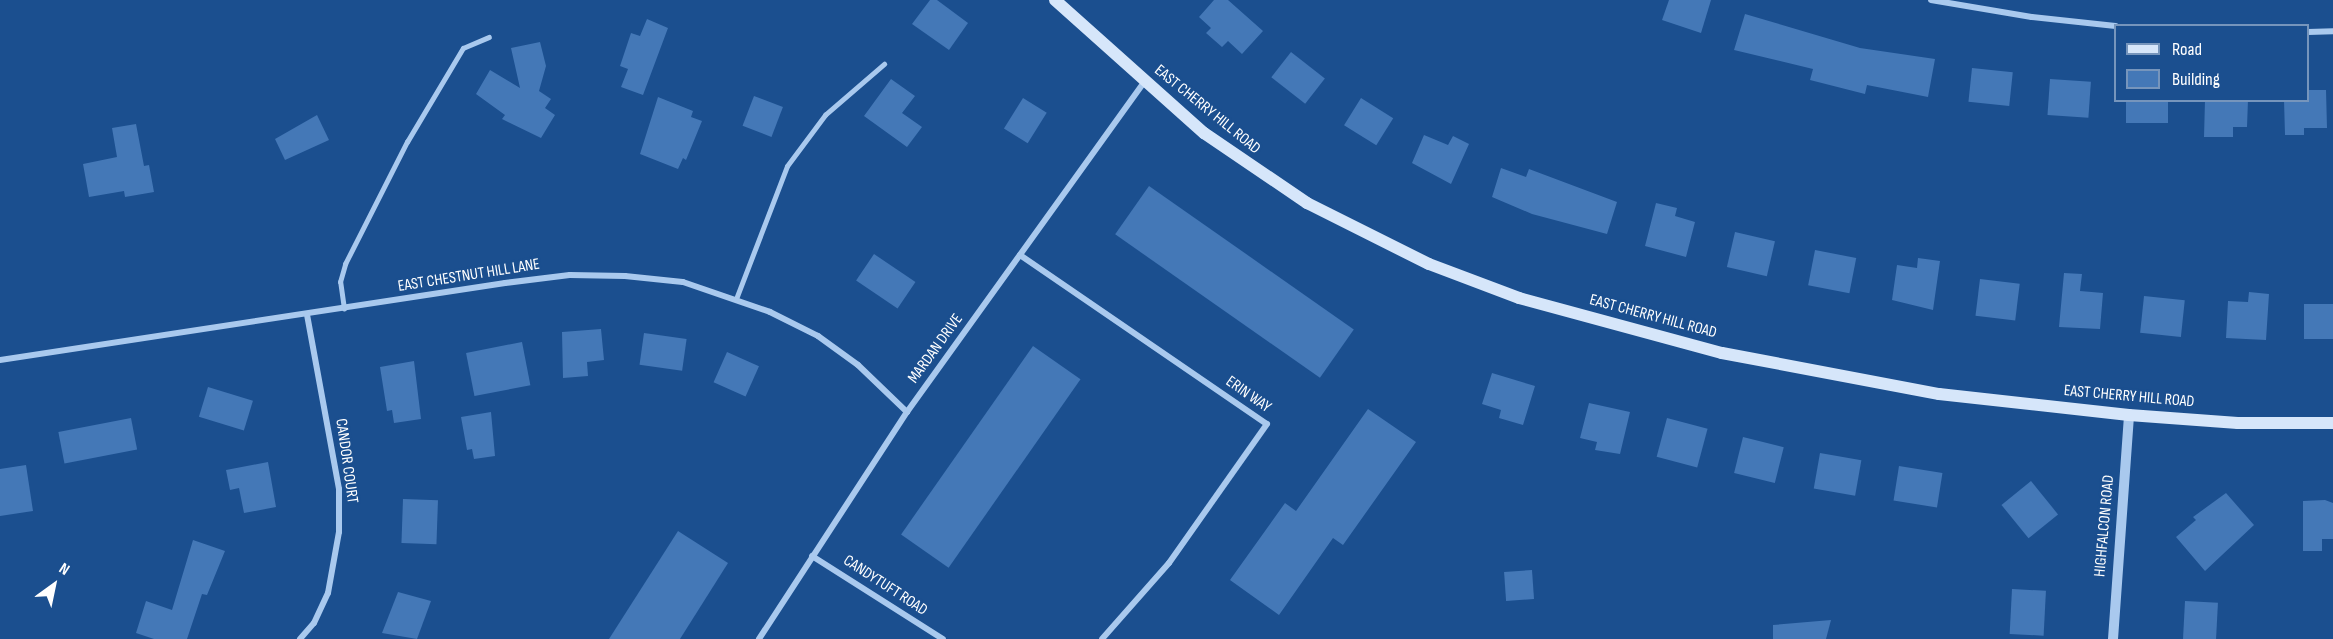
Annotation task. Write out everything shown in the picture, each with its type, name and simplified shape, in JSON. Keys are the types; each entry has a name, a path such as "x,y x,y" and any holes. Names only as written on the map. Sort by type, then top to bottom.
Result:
{"main road":[{"name":"EAST CHERRY HILL ROAD","path":"1055,0 1204,133 1307,203 1429,264 1519,298 1722,353 1827,375 1940,394 2129,415 2238,423 2333,423"}],"street":[{"path":"1931,0 2032,17 2114,26"},
{"path":"2309,32 2333,31"},
{"name":"MARDAN DRIVE","path":"759,639 908,412 1145,81"},
{"name":"ERIN WAY","path":"1020,255 1267,424 1169,562 1102,639"},
{"name":"EAST CHESTNUT HILL LANE","path":"0,360 307,315 517,281 597,274 682,282 736,299 818,336 858,365 908,412"},
{"name":"CANDOR COURT","path":"300,639 314,623 328,593 339,532 339,489 307,315"},
{"name":"HIGHFALCON ROAD","path":"2114,639 2129,415"},
{"name":"CANDYTUFT ROAD","path":"812,556 943,639"}],"lane":[{"path":"344,309 340,282 345,264 407,142 464,48 489,37"},
{"path":"736,299 787,166 825,115 884,64"}],"building":[{"path":"930,0 937,0 968,23 949,50 912,24"},
{"path":"1214,0 1228,0 1263,31 1242,54 1228,41 1222,47 1206,33 1211,28 1199,17"},
{"path":"1669,0 1711,0 1701,33 1662,20"},
{"path":"1745,14 1860,48 1935,59 1928,97 1867,85 1865,94 1810,80 1813,69 1734,50"},
{"path":"647,19 668,28 643,95 621,87 628,69 620,66 631,33 640,36"},
{"path":"540,42 546,66 539,91 551,99 545,108 555,115 541,138 502,119 505,115 476,94 490,70 520,88 511,48"},
{"path":"1291,52 1325,78 1305,104 1271,77"},
{"path":"1972,68 2013,72 2009,106 1968,102"},
{"path":"891,79 915,96 902,113 922,127 907,147 864,116"},
{"path":"2050,79 2091,82 2088,118 2047,115"},
{"path":"2309,90 2326,90 2327,128 2304,128 2304,135 2285,135 2284,102 2309,102"},
{"path":"754,96 783,107 771,137 743,126"},
{"path":"658,97 693,111 691,117 702,121 686,160 683,158 678,169 640,154"},
{"path":"1023,98 1047,113 1028,143 1004,129"},
{"path":"1361,98 1393,118 1376,145 1344,125"},
{"path":"2126,102 2168,102 2168,123 2126,123"},
{"path":"2205,102 2248,102 2247,127 2233,127 2233,137 2204,137"},
{"path":"317,115 329,140 285,160 275,139"},
{"path":"136,124 144,166 149,165 154,192 125,197 124,191 89,197 83,164 117,157 112,128"},
{"path":"1424,135 1448,145 1453,136 1469,144 1451,184 1412,163"},
{"path":"1501,168 1526,177 1529,169 1617,202 1607,234 1532,214 1492,197"},
{"path":"1149,186 1354,329 1320,378 1115,234"},
{"path":"1656,203 1677,208 1675,216 1695,222 1686,257 1645,246"},
{"path":"1735,232 1775,241 1767,276 1727,267"},
{"path":"1815,250 1856,258 1849,293 1808,285"},
{"path":"874,254 915,282 898,308 856,281"},
{"path":"1918,258 1940,261 1933,310 1892,300 1897,265 1917,268"},
{"path":"2064,273 2082,274 2080,291 2103,293 2100,329 2059,327"},
{"path":"1980,279 2020,284 2015,321 1975,316"},
{"path":"2249,292 2269,294 2266,340 2226,338 2228,301 2248,302"},
{"path":"2144,296 2185,300 2181,337 2140,333"},
{"path":"2304,304 2333,304 2333,339 2304,339"},
{"path":"601,329 604,360 587,362 588,376 563,378 562,332"},
{"path":"644,333 687,339 682,371 640,365"},
{"path":"522,342 530,385 474,396 466,353"},
{"path":"1033,346 1081,379 949,568 901,534"},
{"path":"727,352 759,366 746,396 714,382"},
{"path":"414,361 421,419 394,423 392,410 387,411 380,367"},
{"path":"1492,373 1535,386 1523,425 1499,418 1501,410 1482,404"},
{"path":"208,387 253,401 244,430 199,417"},
{"path":"1589,403 1630,412 1620,454 1595,450 1597,442 1580,438"},
{"path":"1368,409 1416,442 1343,545 1333,538 1279,615 1230,580 1285,503 1296,511"},
{"path":"491,412 495,456 474,459 472,449 467,450 461,417"},
{"path":"131,418 137,449 64,464 58,432"},
{"path":"1667,418 1708,429 1697,468 1657,457"},
{"path":"1743,437 1784,447 1775,483 1734,473"},
{"path":"1820,453 1861,460 1855,496 1814,488"},
{"path":"268,462 276,507 244,513 239,488 230,490 226,470"},
{"path":"26,465 33,511 0,516 0,469"},
{"path":"1899,466 1942,473 1937,507 1894,501"},
{"path":"2031,481 2058,514 2029,538 2001,505"},
{"path":"2226,493 2254,525 2205,571 2176,537 2196,520 2193,517"},
{"path":"403,499 438,500 436,544 401,543"},
{"path":"2325,500 2333,503 2333,539 2322,539 2322,551 2303,551 2303,501"},
{"path":"678,531 728,563 680,639 609,639"},
{"path":"193,540 225,551 207,595 202,594 187,639 154,639 136,633 146,601 172,610"},
{"path":"1532,570 1534,599 1506,601 1504,572"},
{"path":"2012,589 2046,591 2044,636 2010,634"},
{"path":"398,592 431,601 417,639 382,633"},
{"path":"2185,601 2218,603 2216,639 2183,639"},
{"path":"1831,620 1826,639 1773,639 1773,625"}]}
